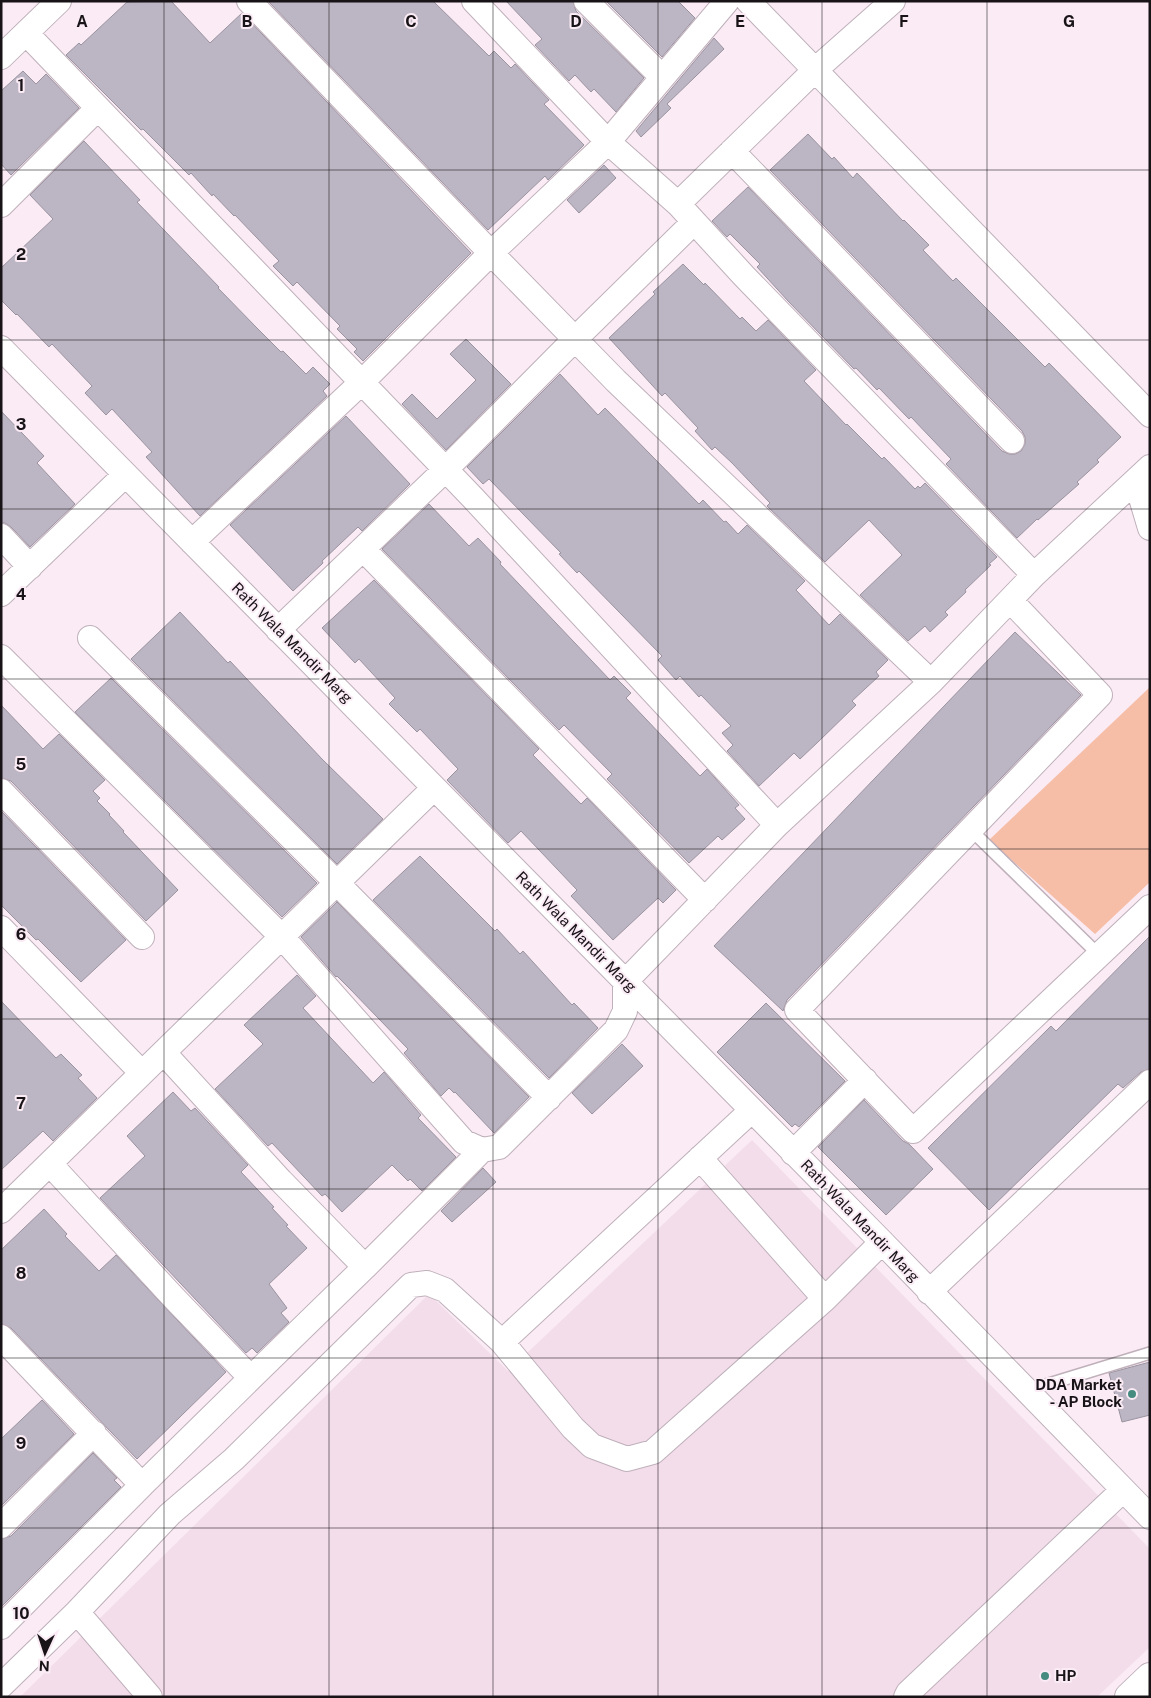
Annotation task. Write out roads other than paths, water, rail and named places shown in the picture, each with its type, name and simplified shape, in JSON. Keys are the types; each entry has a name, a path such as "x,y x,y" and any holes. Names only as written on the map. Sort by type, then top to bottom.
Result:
{"street":[{"path":"1,57 59,1"},
{"path":"249,1 491,253 630,394 931,682"},
{"path":"474,1 608,142 678,204 744,276 1034,575"},
{"path":"586,1 662,77"},
{"path":"192,542 361,383 491,253 608,142 727,1"},
{"path":"748,1 1150,415"},
{"path":"678,204 815,70 893,1"},
{"path":"26,33 445,470 777,826"},
{"path":"1,205 98,108"},
{"path":"732,151 1012,441"},
{"path":"278,630 445,470 694,222"},
{"name":"Rath Wala Mandir Marg","path":"1,348 882,1242 1150,1517"},
{"path":"1,658 282,937 464,1142 482,1150 499,1147 616,1030 625,1011 625,982 777,826 931,682 1034,575 1143,474"},
{"path":"1143,474 1150,528"},
{"path":"1,594 125,475"},
{"path":"1,536 30,567"},
{"path":"363,549 705,900"},
{"path":"1010,600 1100,695 797,1010 913,1131 1150,907"},
{"path":"90,638 337,883 549,1098"},
{"path":"2,1210 434,788"},
{"path":"1,791 142,937"},
{"path":"1,928 142,1074"},
{"path":"164,1053 281,1181 365,1267"},
{"path":"793,1153 865,1080"},
{"path":"929,1292 1150,1082"},
{"path":"502,1342 751,1111"},
{"path":"1,1626 482,1150"},
{"path":"700,1158 825,1299"},
{"path":"50,1164 251,1378"},
{"path":"1,1686 77,1612 170,1514 234,1459 411,1285 427,1283 445,1290 502,1342 573,1428 592,1446 627,1459 653,1452 825,1299 882,1242"},
{"path":"1,1337 142,1485"},
{"path":"1,1526 94,1433"},
{"path":"906,1697 908,1693 1123,1490"},
{"path":"77,1612 150,1697"},
{"path":"1129,1697 1150,1677"}],"lane":[{"path":"971,830 1100,954"},
{"path":"1026,1391 1150,1353"}],"place":[{"name":"DDA Market - AP Block","path":"1132,1394"},
{"name":"HP","path":"1045,1676"}]}
